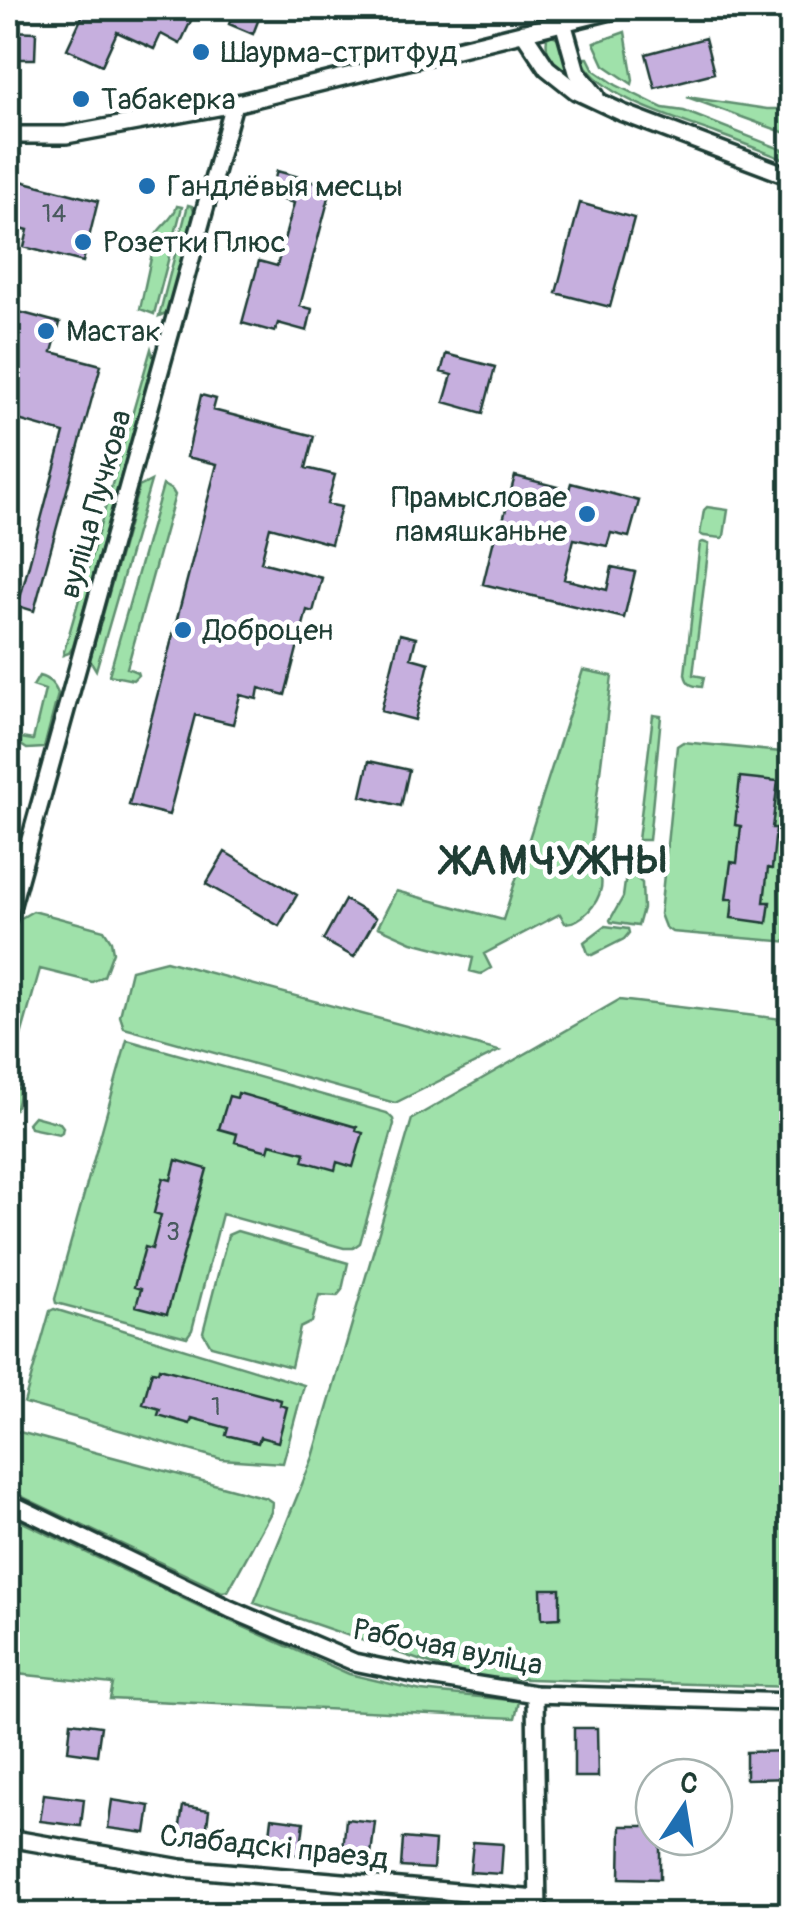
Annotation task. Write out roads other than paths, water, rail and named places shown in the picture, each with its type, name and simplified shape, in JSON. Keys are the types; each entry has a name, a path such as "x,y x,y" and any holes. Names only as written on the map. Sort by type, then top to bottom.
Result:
{"street":[{"path":"8,135 66,136 234,104 623,8"},
{"path":"563,22 577,72 602,102"},
{"path":"523,32 546,68 576,91 792,176"},
{"name":"вуліца Пучкова","path":"8,919 234,104"},
{"name":"Рабочая вуліца","path":"8,1502 230,1609 354,1662 535,1694 792,1702"},
{"name":"Слабадскі праезд","path":"8,1838 182,1868 537,1907 535,1694"}],"place":[{"name":"Шаурма-стритфуд","path":"201,52"},
{"name":"Табакерка","path":"81,99"},
{"name":"Гандлёвыя месцы","path":"147,186"},
{"name":"Розетки Плюс","path":"83,242"},
{"name":"Мастак","path":"46,331"},
{"name":"Прамысловае памяшканьне","path":"587,514"},
{"name":"Доброцен","path":"183,630"}],"district":[{"name":"ЖАМЧУЖНЫ","path":"556,860"}]}
